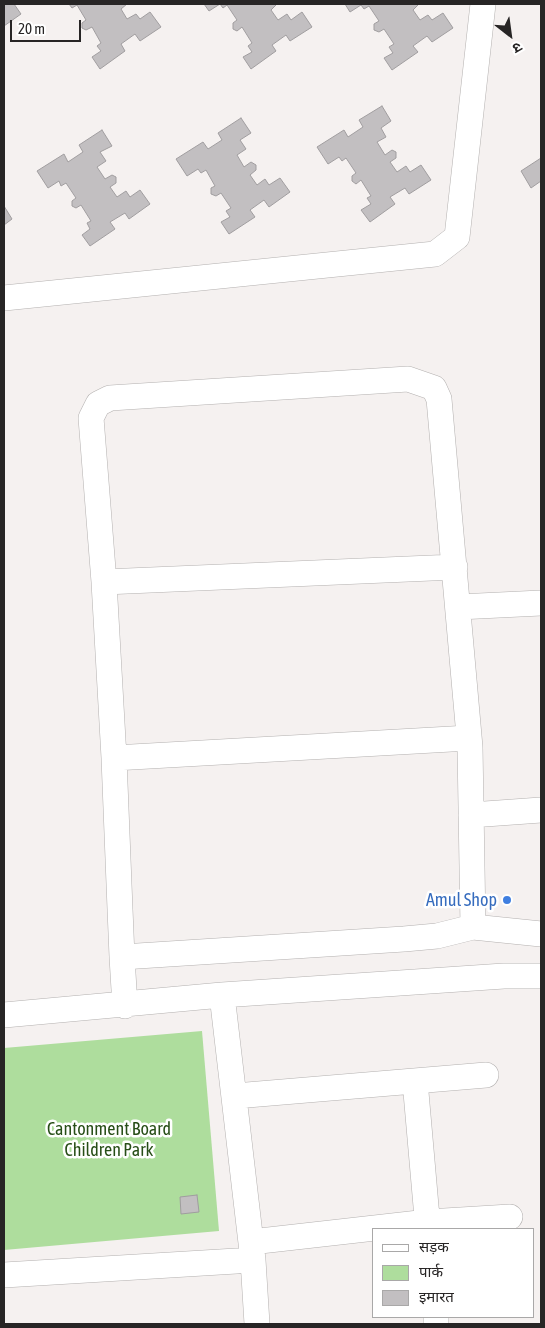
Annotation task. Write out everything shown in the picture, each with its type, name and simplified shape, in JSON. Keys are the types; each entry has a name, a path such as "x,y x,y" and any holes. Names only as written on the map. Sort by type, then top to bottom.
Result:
{"street":[{"path":"4,298 435,254 457,236 483,4"},
{"path":"125,1006 104,582 91,431 91,418 98,404 110,398 408,379 434,388 439,399 469,738 473,927"},
{"path":"104,582 455,567"},
{"path":"458,608 541,603"},
{"path":"114,758 469,738"},
{"path":"472,815 541,810"},
{"path":"122,957 404,939 436,936 473,927 541,934"},
{"path":"4,1016 125,1006 222,995 504,976 541,976"},
{"path":"222,995 252,1251 257,1324"},
{"path":"235,1096 486,1076"},
{"path":"415,1081 428,1226"},
{"path":"414,1228 510,1217"},
{"path":"4,1274 252,1251 372,1234"}],"green space":[{"name":"Cantonment Board Children Park","path":"202,1031 219,1231 4,1250 4,1048"}],"building":[{"path":"4,4 14,4 21,14 4,26"},
{"path":"69,4 127,4 121,9 127,19 136,14 140,19 150,12 161,27 140,41 135,34 121,44 125,51 100,69 92,57 101,51 97,46 101,43 92,27 86,30 82,28 82,23 86,20 77,5 72,8"},
{"path":"204,4 220,4 209,11"},
{"path":"220,4 277,4 271,10 278,20 287,14 291,20 302,12 312,27 290,41 286,35 272,45 276,51 251,69 243,57 252,52 248,46 252,43 242,27 237,31 233,29 233,23 237,20 227,5 223,8"},
{"path":"345,4 419,4 413,10 420,20 428,15 432,20 443,13 453,28 432,42 427,36 413,46 418,52 392,70 384,58 393,53 389,47 394,44 384,29 379,32 374,30 374,24 379,21 369,6 364,9 361,5 350,12"},
{"path":"382,106 391,121 381,128 386,137 377,142 385,155 392,150 396,152 396,158 390,162 397,172 406,166 410,172 421,165 431,180 409,194 405,188 390,197 395,204 370,222 361,210 371,204 367,198 371,196 361,180 356,184 352,181 352,176 356,173 346,158 342,161 339,157 328,164 317,147 344,130 348,137 363,127 359,120"},
{"path":"241,118 251,133 240,140 246,149 237,155 244,167 251,162 256,165 256,170 250,175 257,185 265,179 269,185 280,178 290,192 269,207 264,200 250,210 255,217 229,234 221,222 230,217 226,211 231,208 221,193 216,196 211,194 211,188 215,186 206,170 201,173 198,169 187,176 176,159 203,142 208,149 222,140 218,133"},
{"path":"102,130 112,146 100,152 106,161 97,167 105,179 112,175 116,177 116,183 110,187 117,197 126,191 130,197 140,190 150,204 129,219 125,213 110,222 115,229 90,246 82,235 90,229 87,223 91,221 81,205 76,208 72,206 72,201 76,198 66,183 61,186 59,181 48,188 37,171 64,154 68,162 83,152 79,145"},
{"path":"541,158 541,181 531,188 521,171"},
{"path":"4,206 12,219 4,225"},
{"path":"197,1195 199,1212 181,1214 180,1197"}],"place":[{"name":"Amul Shop","path":"507,900"}]}
